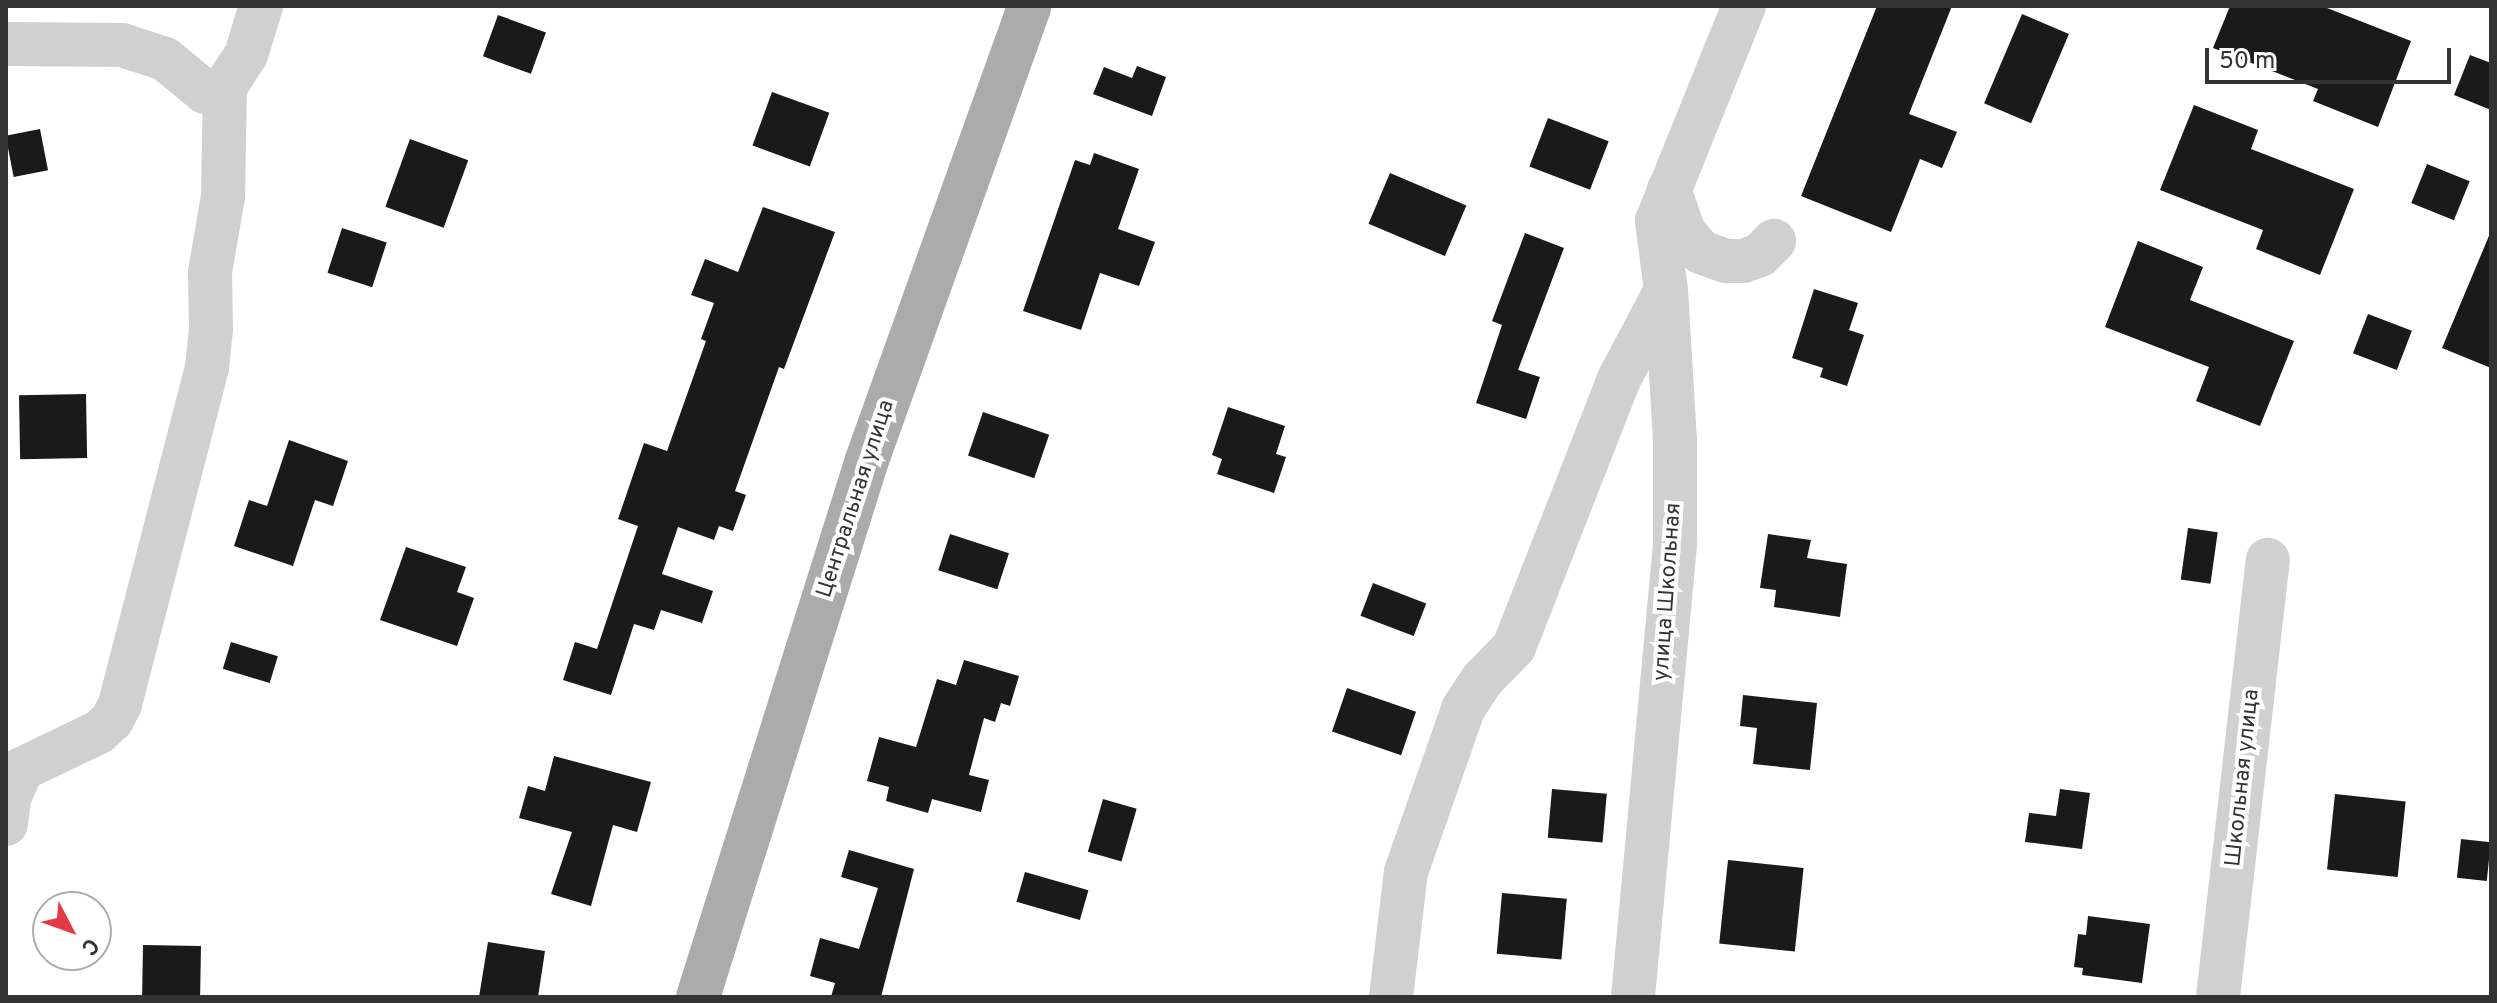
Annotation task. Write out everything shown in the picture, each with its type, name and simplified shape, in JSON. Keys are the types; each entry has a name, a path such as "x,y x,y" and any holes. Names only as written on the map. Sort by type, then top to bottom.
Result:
{"main road":[{"name":"Центральная улица","path":"698,997 867,460 1030,6"}],"street":[{"path":"100,6 104,30 122,45"},
{"path":"6,824 9,798 22,769 99,732 112,720 120,704 207,367 211,330 210,272 223,197 225,87 246,55 261,6"},
{"path":"1744,6 1669,189 1684,232 1701,252 1726,261 1743,261 1760,255 1774,241"},
{"path":"6,44 122,45 165,59 205,92 225,87"},
{"name":"улица Школьная","path":"1633,997 1675,541 1675,441 1666,291 1657,221 1669,189"},
{"path":"1391,997 1406,872 1463,709 1482,680 1514,647 1618,381 1666,291"},
{"name":"Школьная улица","path":"2218,997 2268,560"}],"building":[{"path":"1877,6 1952,6 1909,114 1957,132 1942,168 1920,159 1891,232 1801,196"},
{"path":"2230,6 2322,6 2411,41 2378,127 2313,101 2318,89 2213,48"},
{"path":"2022,14 2069,34 2031,123 1984,103"},
{"path":"498,15 546,32 531,74 483,56"},
{"path":"2470,55 2491,63 2491,110 2454,95"},
{"path":"1137,66 1166,77 1152,116 1093,94 1104,67 1132,78"},
{"path":"772,92 829,113 810,166 753,146"},
{"path":"2194,105 2258,130 2251,149 2354,189 2320,275 2256,249 2263,230 2160,190"},
{"path":"1548,118 1609,141 1590,190 1529,167"},
{"path":"40,129 48,170 14,177 6,136"},
{"path":"410,139 468,160 444,228 385,207"},
{"path":"1094,153 1139,169 1118,229 1155,242 1139,286 1100,273 1081,330 1023,311 1075,160 1090,165"},
{"path":"2427,164 2470,181 2454,220 2411,203"},
{"path":"1390,173 1466,205 1445,256 1369,224"},
{"path":"763,207 835,232 784,369 779,367 735,491 746,495 733,531 719,526 714,540 678,527 662,574 713,591 702,623 661,610 654,630 634,624 611,695 563,680 575,642 597,649 638,526 618,519 644,443 667,451 706,341 701,339 714,303 691,295 705,259 738,272"},
{"path":"342,228 387,243 372,287 327,273"},
{"path":"2491,231 2491,368 2442,348"},
{"path":"1525,233 1564,248 1518,370 1540,377 1526,419 1476,403 1502,325 1492,321"},
{"path":"2138,241 2203,267 2190,300 2294,341 2260,426 2196,401 2209,367 2105,327"},
{"path":"1814,289 1858,303 1849,330 1864,335 1847,386 1820,377 1823,368 1792,358"},
{"path":"2368,314 2412,331 2397,370 2353,353"},
{"path":"86,394 87,458 20,459 19,395"},
{"path":"1228,407 1285,426 1276,454 1286,457 1274,493 1217,474 1222,459 1212,455"},
{"path":"983,412 1049,435 1034,478 968,455"},
{"path":"289,440 348,461 333,506 315,500 293,566 234,546 249,500 267,506"},
{"path":"2188,528 2218,532 2210,584 2181,579"},
{"path":"950,534 1009,553 997,589 938,570"},
{"path":"1768,534 1811,540 1807,558 1847,564 1840,617 1774,607 1776,590 1760,588"},
{"path":"406,547 466,567 457,592 474,598 457,646 380,620"},
{"path":"1373,583 1426,603 1414,636 1360,616"},
{"path":"231,642 278,656 270,683 223,669"},
{"path":"964,660 1019,676 1010,706 1001,703 995,722 984,718 969,775 989,780 981,812 932,799 928,813 886,801 889,787 867,781 879,737 916,747 937,679 956,685"},
{"path":"1347,688 1416,712 1401,755 1332,731"},
{"path":"1743,695 1817,703 1810,770 1753,764 1757,728 1740,726"},
{"path":"554,756 651,782 637,832 613,825 591,906 551,894 572,832 519,818 528,786 545,791"},
{"path":"1552,789 1607,794 1603,843 1548,838"},
{"path":"2060,789 2090,793 2082,849 2025,842 2029,813 2056,816"},
{"path":"2335,794 2406,801 2398,877 2327,870"},
{"path":"1103,799 1137,809 1121,862 1088,852"},
{"path":"2461,839 2491,842 2487,881 2457,878"},
{"path":"849,850 914,869 881,997 831,997 835,983 810,976 820,938 859,949 878,888 841,877"},
{"path":"1728,860 1804,868 1795,951 1719,944"},
{"path":"1025,872 1088,890 1080,920 1016,902"},
{"path":"1502,893 1567,899 1561,959 1497,954"},
{"path":"2088,916 2150,924 2142,983 2082,975 2083,968 2074,967 2078,934 2086,935"},
{"path":"488,942 545,951 538,997 479,997"},
{"path":"143,945 201,946 200,997 142,997"}]}
